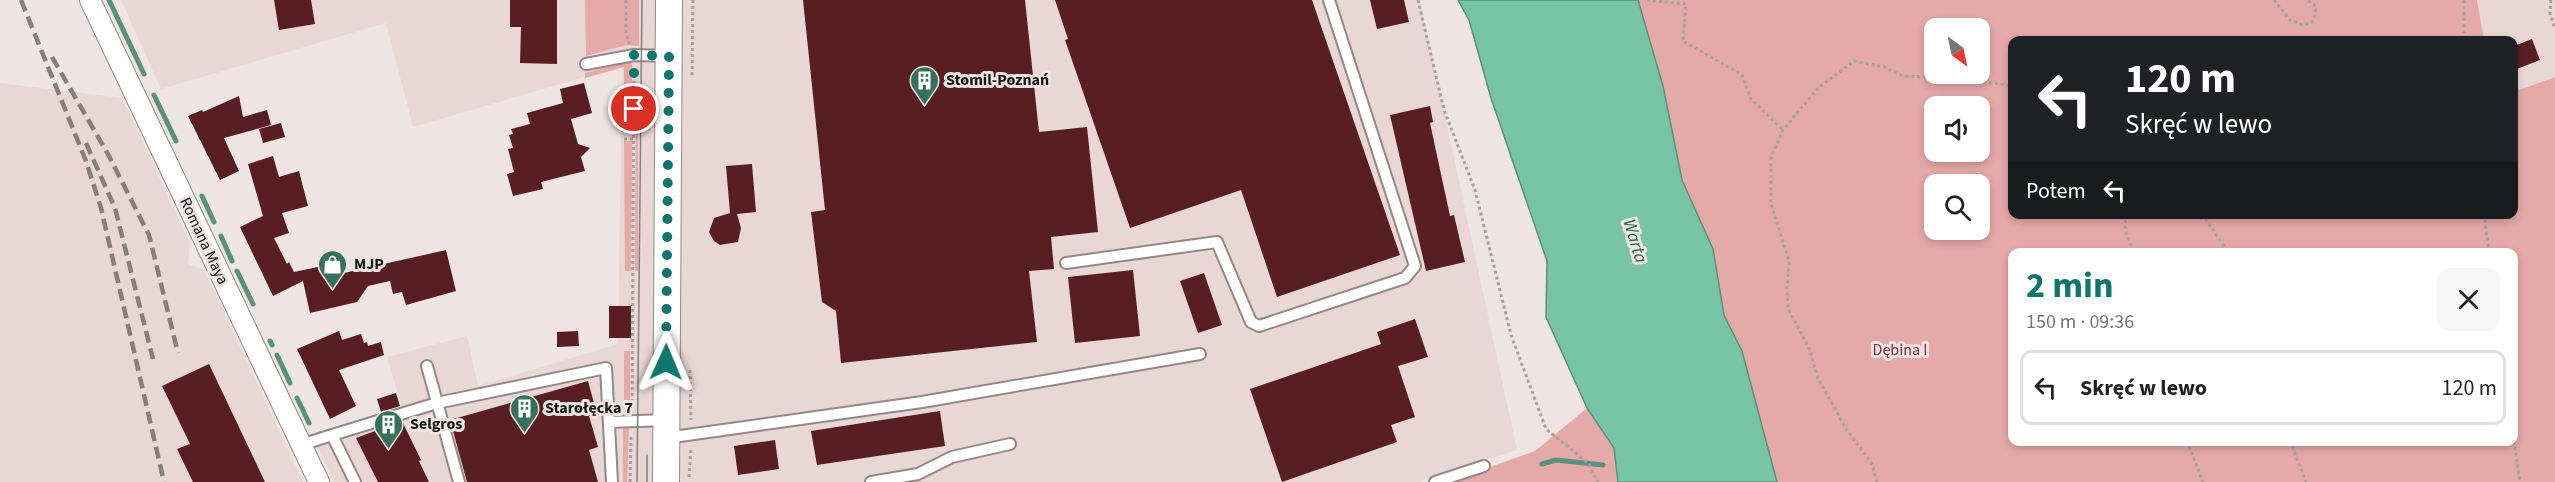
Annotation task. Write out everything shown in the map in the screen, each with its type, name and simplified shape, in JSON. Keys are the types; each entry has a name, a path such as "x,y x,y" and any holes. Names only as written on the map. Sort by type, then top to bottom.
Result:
{"street":[{"name":"Romana Maya","path":"90,0 319,482"},
{"path":"666,482 669,0"}],"lane":[{"path":"1066,263 1217,242 1251,322 1259,326 1406,278 1414,266 1329,0"},
{"path":"586,64 634,55 669,56"},
{"path":"609,422 632,421 666,429 922,402 1200,354"},
{"path":"428,366 459,482"},
{"path":"301,445 437,403 606,368 612,482"},
{"path":"332,435 355,482"},
{"path":"871,482 918,474 952,457 1010,444"},
{"path":"1435,482 1484,466"}],"path":[{"path":"626,0 626,33 634,55 630,482"},
{"path":"1418,0 1444,110 1475,190 1511,335 1546,429 1588,463 1598,482"},
{"path":"1647,0 1686,4 1683,41 1742,75 1751,99 1783,130"},
{"path":"2274,0 2290,20 2303,25 2312,22 2316,14 2314,4 2306,0"},
{"path":"2464,0 2464,36"},
{"path":"2551,0 2550,14 2555,28"},
{"path":"1877,482 1872,464 1846,430 1818,379 1810,350 1788,308 1787,289 1790,261 1770,204 1771,157 1783,130 1818,88 1854,61 1884,67 1903,76 1955,78 2008,85"},
{"path":"624,139 634,139"},
{"path":"2126,219 2126,230 2133,248"},
{"path":"2205,219 2225,248"},
{"path":"2485,219 2488,248"},
{"path":"2189,446 2203,482"},
{"path":"2292,446 2306,482"},
{"path":"2515,446 2520,482"}],"shaded area":[{"path":"121,0 1420,0 1517,450 1417,482 334,482 311,434 402,407 387,357 467,336 478,386 618,344 622,66 413,127 386,23 161,89"},
{"path":"2477,0 2555,0 2555,77 2518,91 2518,36 2483,36"},
{"path":"0,83 122,98 190,243 188,264 204,270 303,482 0,482"}],"green space":[{"path":"585,0 639,0 639,46 627,45 586,56"},
{"name":"Dębina I","path":"1638,0 2477,0 2483,36 2008,36 2008,219 2518,219 2518,91 2555,77 2555,482 1777,482 1742,351 1724,315 1713,249 1682,180 1663,86"},
{"path":"632,63 632,99 624,100 624,67 585,78 585,73"},
{"path":"636,117 638,117 638,271 635,271"},
{"path":"624,141 632,141 631,271 625,271"},
{"path":"624,351 630,351 630,411 624,411"},
{"path":"1587,408 1614,448 1618,482 1447,482 1535,451"},
{"path":"623,428 629,428 627,482 623,482"}],"water":[{"name":"Warta","path":"1458,0 1638,0 1663,86 1682,180 1713,249 1724,315 1742,351 1777,482 1618,482 1614,448 1587,408 1546,317 1547,261 1491,98 1469,20"}],"building":[{"path":"274,0 311,0 315,24 279,30"},
{"path":"510,0 557,0 557,64 520,63 521,27 510,27"},
{"name":"Stomil-Poznań","path":"803,0 1025,0 1039,132 1087,127 1098,232 1051,237 1054,269 1029,271 1037,342 841,363 836,311 822,302 811,212 825,210"},
{"path":"1055,0 1312,0 1400,255 1277,297 1241,190 1130,228 1065,40 1068,39"},
{"path":"1370,0 1404,0 1409,22 1377,29"},
{"path":"2532,39 2540,60 2518,68 2518,44"},
{"path":"584,83 592,113 571,119 578,144 590,148 581,157 585,171 541,182 543,189 513,196 507,174 514,172 508,149 513,148 509,135 513,134 511,129 530,124 527,113 563,103 560,89"},
{"path":"239,96 243,117 267,110 271,125 224,138 239,171 220,180 188,116"},
{"path":"1430,106 1433,122 1430,123 1450,216 1454,215 1465,262 1426,271 1390,115"},
{"path":"281,123 285,137 263,143 259,129"},
{"path":"273,156 279,177 299,171 308,206 282,213 289,233 274,238 287,264 289,262 294,272 332,264 335,275 446,250 456,291 406,305 402,292 393,294 390,281 368,286 357,302 310,313 303,281 273,296 240,227 263,216 248,164"},
{"path":"752,164 756,212 737,214 741,228 738,242 720,245 714,241 709,232 714,218 730,213 726,166"},
{"path":"1133,270 1140,336 1075,343 1068,277"},
{"path":"1204,273 1222,325 1198,333 1180,281"},
{"path":"609,306 631,306 631,338 609,338"},
{"path":"1415,319 1428,357 1398,366 1415,417 1391,425 1397,442 1282,482 1250,389 1381,344 1377,332"},
{"path":"339,331 342,340 361,334 364,343 367,342 368,346 381,342 384,355 339,370 356,406 330,419 297,349"},
{"path":"578,331 579,346 557,347 557,332"},
{"path":"209,364 265,482 193,482 177,449 190,444 162,386"},
{"name":"Starołęcka 7","path":"588,381 597,414 589,416 598,447 589,450 598,482 467,482 450,420"},
{"path":"396,393 400,406 381,412 377,399"},
{"path":"940,411 945,446 817,465 811,431"},
{"name":"Selgros","path":"402,421 429,482 378,482 356,438"},
{"path":"775,440 779,469 738,475 734,446"}],"waterway":[{"path":"109,0 144,74"},
{"path":"154,95 176,141"},
{"path":"202,196 214,222"},
{"path":"221,236 232,261"},
{"path":"237,271 253,304"},
{"path":"270,341 272,345"},
{"path":"277,355 290,383"},
{"path":"297,398 309,423"},
{"path":"1542,464 1556,460 1603,465"}],"tram line":[{"path":"637,482 642,0"},
{"path":"647,455 647,482"}],"railway":[{"path":"21,0 86,161 101,208 164,482"},
{"path":"52,57 109,156 149,235 178,353"},
{"path":"86,143 115,208 153,359"}],"place":[{"name":"Stomil-Poznań","path":"925,106"},
{"name":"MJP","path":"333,290"},
{"name":"Starołęcka 7","path":"524,434"},
{"name":"Selgros","path":"389,450"}],"route":[{"path":"634,109 634,55 669,56 666,362"}]}
